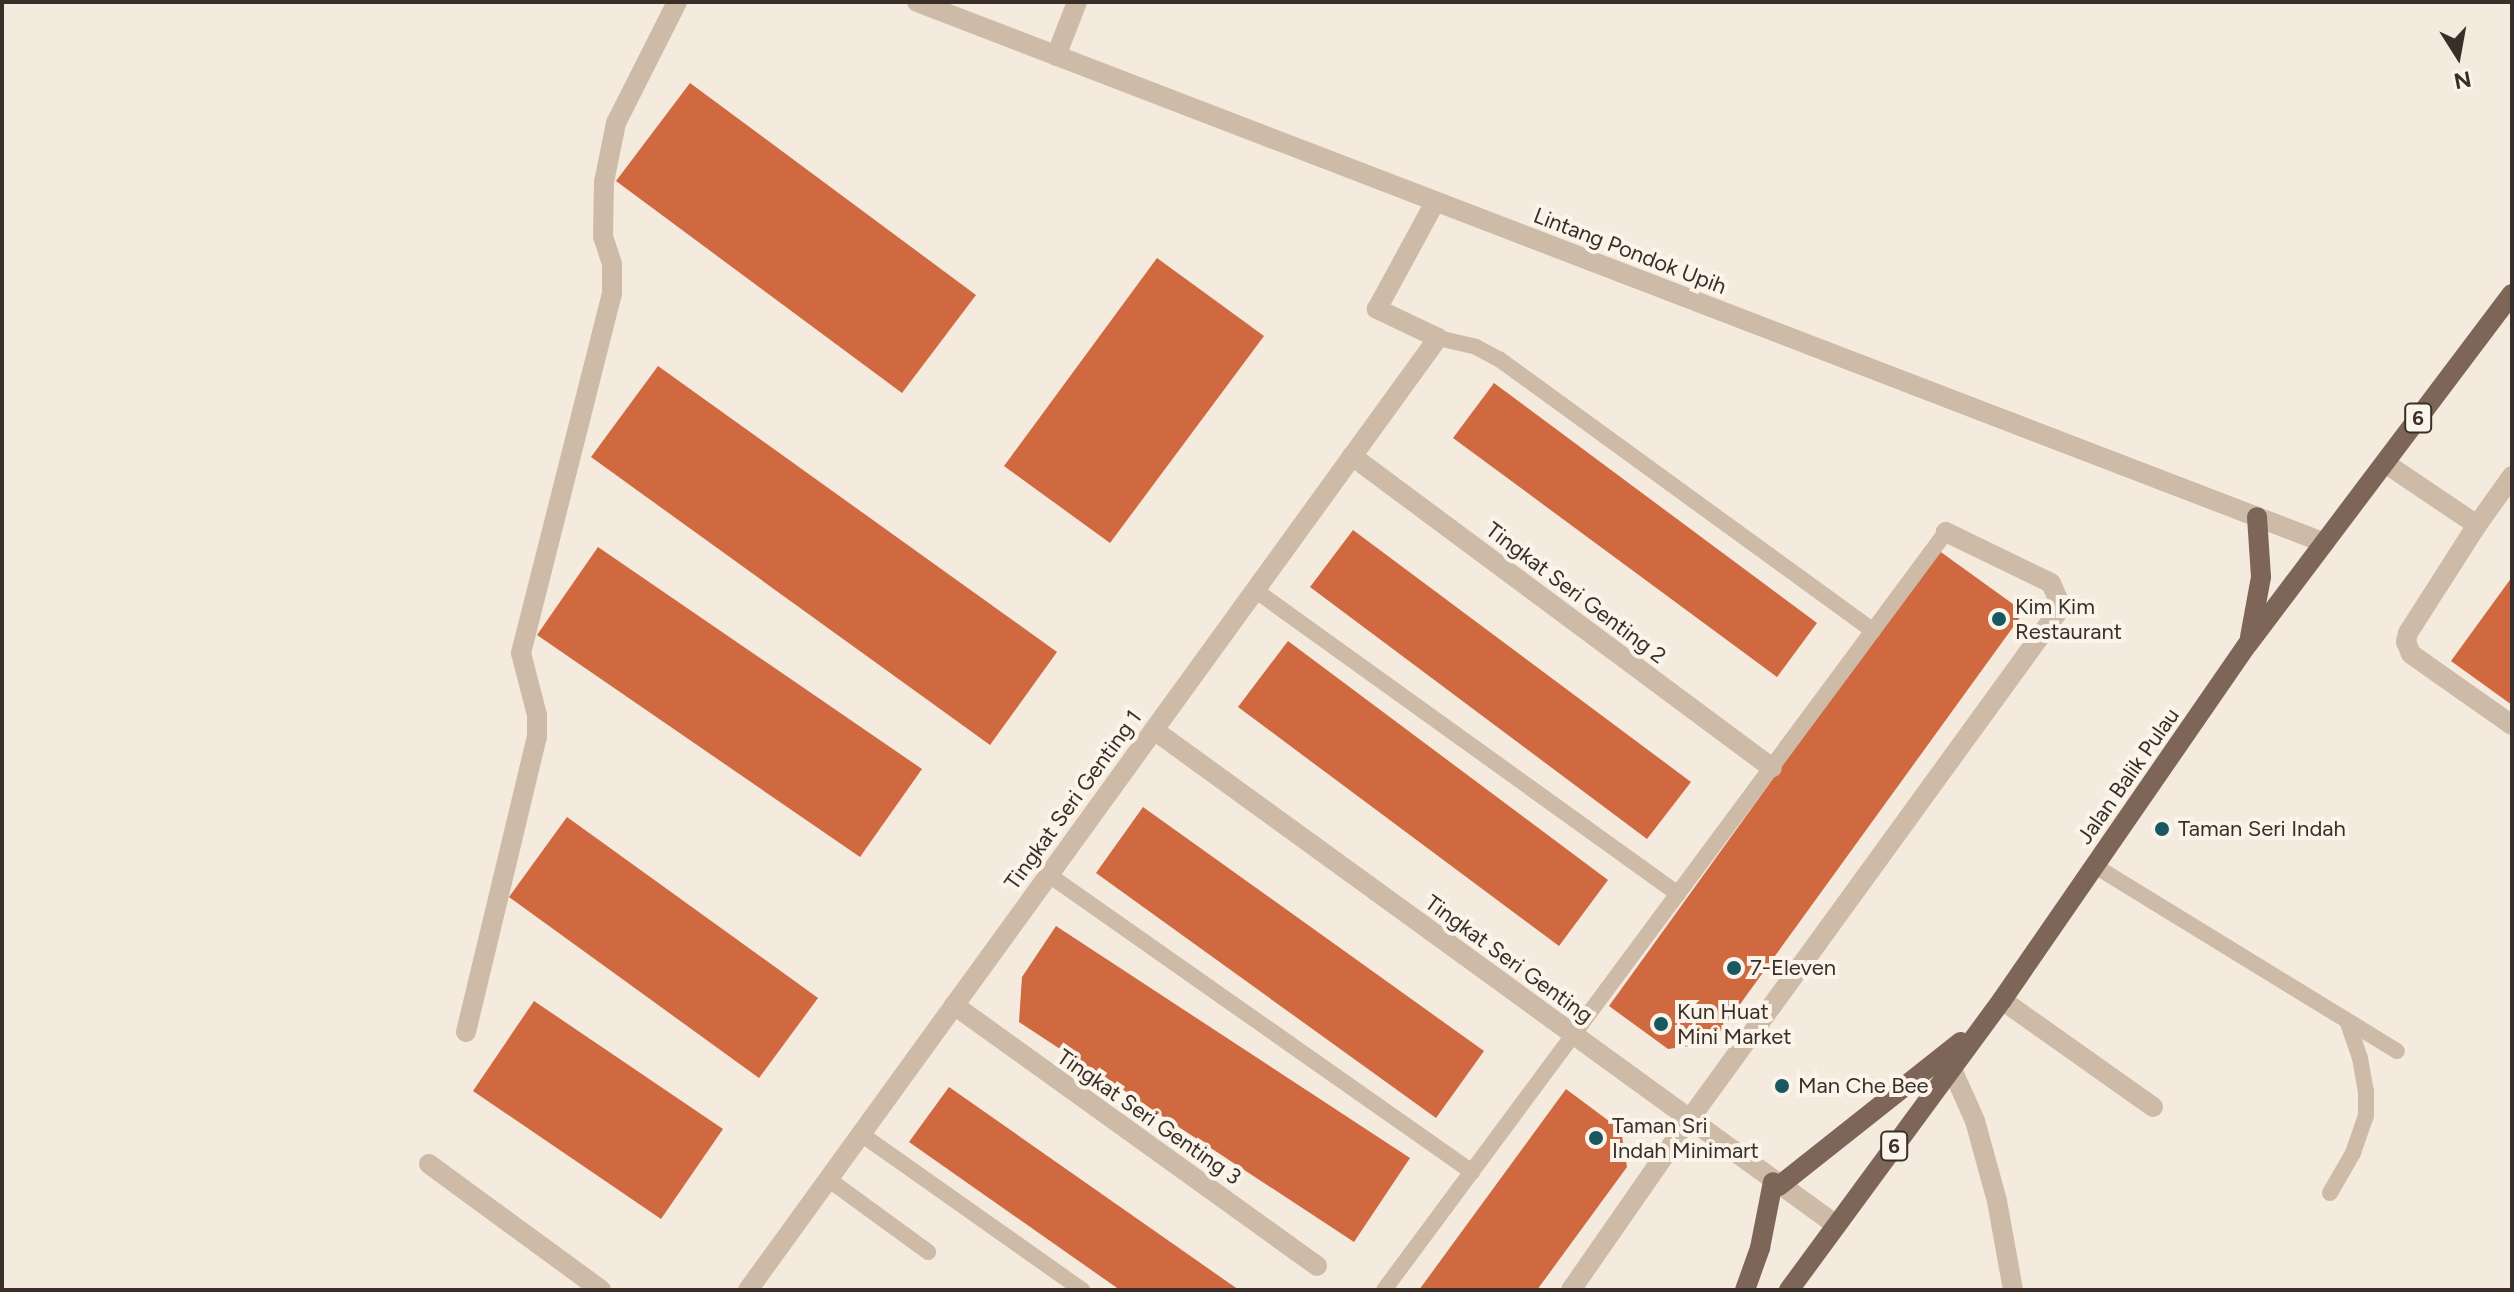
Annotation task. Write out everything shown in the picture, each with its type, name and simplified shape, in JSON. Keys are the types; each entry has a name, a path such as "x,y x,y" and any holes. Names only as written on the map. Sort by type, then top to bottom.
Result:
{"main road":[{"name":"Jalan Balik Pulau","path":"1789,1290 2002,1000 2248,644 2512,294"},
{"path":"2248,644 2261,577 2257,517"},
{"path":"1745,1290 1760,1248 1776,1184 1979,1028"}],"street":[{"path":"466,1032 537,737 537,715 521,653 612,294 612,264 603,237 604,182 616,123 677,2"},
{"name":"Lintang Pondok Upih","path":"917,2 2325,543"},
{"path":"1056,56 1077,2"},
{"path":"1435,202 1377,309 1438,338"},
{"name":"Tingkat Seri Genting 1","path":"748,1290 1438,338"},
{"name":"Tingkat Seri Genting 2","path":"1352,456 1772,768"},
{"path":"2385,463 2477,525"},
{"path":"2512,476 2408,633 2406,642 2411,654 2512,725"},
{"path":"1571,1290 1689,1120 2057,613 2058,599 2051,583 1946,532"},
{"name":"Tingkat Seri Genting","path":"1154,730 1836,1225"},
{"path":"2002,1000 2153,1107"},
{"name":"Tingkat Seri Genting 3","path":"954,1005 1317,1266"},
{"path":"1951,1067 1975,1121 1997,1201 2013,1290"},
{"path":"429,1164 601,1290"}],"lane":[{"path":"1438,338 1476,347 1499,359 1873,631"},
{"path":"1384,1290 1946,532"},
{"path":"1255,590 1678,894"},
{"path":"2095,866 2397,1051"},
{"path":"1049,875 1472,1172"},
{"path":"2330,1193 2353,1153 2366,1116 2366,1092 2347,1021"},
{"path":"861,1134 1082,1290"},
{"path":"828,1179 928,1252"}],"building":[{"path":"690,83 976,295 902,393 616,181"},
{"path":"1157,258 1264,336 1110,543 1004,466"},
{"path":"658,366 1057,652 990,745 591,457"},
{"path":"1494,383 1817,623 1777,677 1453,438"},
{"path":"1353,530 1691,782 1647,839 1310,587"},
{"path":"598,547 922,769 860,857 537,635"},
{"path":"1938,550 2024,612 1712,1043 1668,1049 1609,1006"},
{"path":"2512,577 2512,705 2451,661"},
{"path":"1288,641 1608,880 1559,946 1238,707"},
{"path":"1143,807 1484,1051 1436,1118 1096,873"},
{"path":"567,817 818,998 759,1078 509,897"},
{"path":"1056,926 1410,1158 1354,1242 1019,1022 1022,977"},
{"path":"534,1001 723,1129 661,1219 473,1091"},
{"path":"949,1087 1239,1290 1120,1290 909,1142"},
{"path":"1566,1089 1621,1130 1627,1167 1537,1290 1419,1290"}],"place":[{"name":"Kim Kim Restaurant","path":"1999,619"},
{"name":"Taman Seri Indah","path":"2162,829"},
{"name":"7-Eleven","path":"1734,968"},
{"name":"Kun Huat Mini Market","path":"1661,1024"},
{"name":"Man Che Bee","path":"1782,1086"},
{"name":"Taman Sri Indah Minimart","path":"1596,1138"}]}
